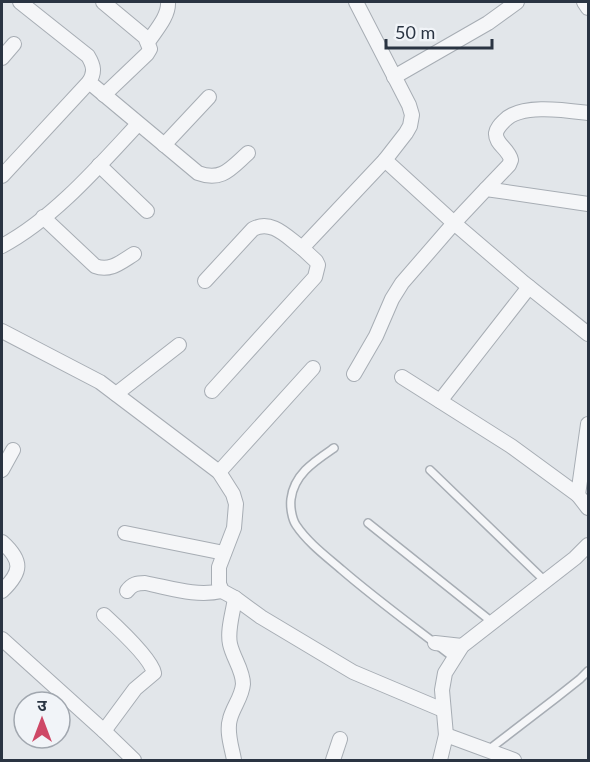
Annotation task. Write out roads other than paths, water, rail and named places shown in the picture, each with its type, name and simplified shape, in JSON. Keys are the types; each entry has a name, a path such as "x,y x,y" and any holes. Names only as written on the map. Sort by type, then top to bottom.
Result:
{"street":[{"path":"2,176 89,82 94,73 88,56 20,2"},
{"path":"103,2 145,37 150,49 104,95"},
{"path":"148,42 166,14 168,2"},
{"path":"302,248 385,160 410,126 412,115 409,105 356,2"},
{"path":"394,77 488,23 517,2"},
{"path":"584,2 588,8"},
{"path":"2,58 14,44"},
{"path":"89,82 198,173 209,178 221,176 248,153"},
{"path":"164,145 209,97"},
{"path":"354,374 402,283 512,160 496,135 496,130 506,118 529,110 588,113"},
{"path":"2,246 72,193 138,124"},
{"path":"385,160 454,223 588,334"},
{"path":"99,165 147,211"},
{"path":"486,189 588,204"},
{"path":"43,217 95,266 102,269 111,268 134,254"},
{"path":"205,281 253,229 260,225 277,229 302,248 318,265 315,277 212,391"},
{"path":"440,401 529,287"},
{"path":"2,330 100,382 219,472 233,494 236,504 234,528 219,567 218,576 222,591 353,672 443,710"},
{"path":"116,394 179,345"},
{"path":"219,472 313,368"},
{"path":"402,377 511,446 578,495 588,508"},
{"path":"578,495 588,424"},
{"path":"2,470 13,450"},
{"path":"125,533 224,553"},
{"path":"2,542 15,556 17,565 14,579 2,591"},
{"path":"440,760 446,735 442,690 445,673 462,646 588,545"},
{"path":"127,591 134,584 145,583 196,594 222,591"},
{"path":"234,760 229,721 243,685 229,635 235,598"},
{"path":"104,615 136,648 152,667 154,673 135,688 104,731"},
{"path":"2,639 134,760"},
{"path":"435,643 462,646"},
{"path":"446,735 514,760"},
{"path":"333,760 340,739"}],"lane":[{"path":"334,448 300,475 291,498 291,511 295,524 337,566 454,658"},
{"path":"430,470 545,581"},
{"path":"368,523 492,622"},
{"path":"487,751 588,671"}]}
